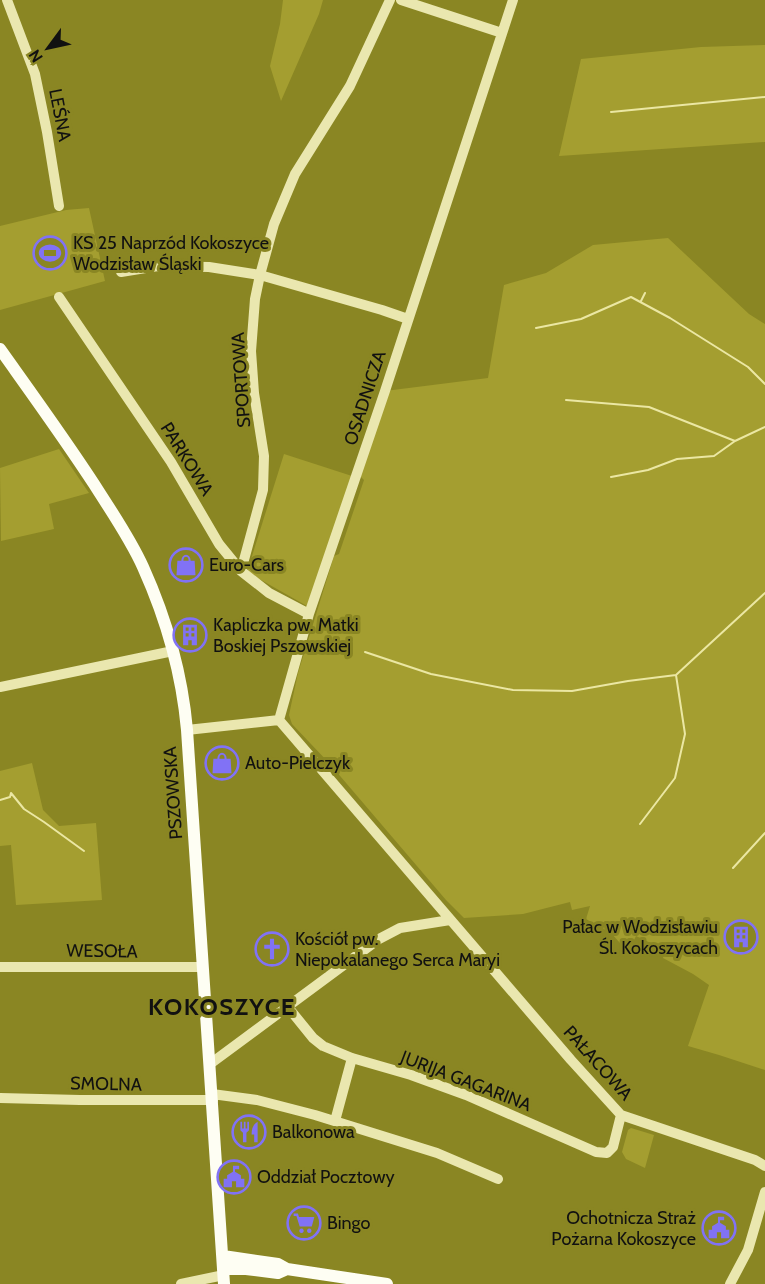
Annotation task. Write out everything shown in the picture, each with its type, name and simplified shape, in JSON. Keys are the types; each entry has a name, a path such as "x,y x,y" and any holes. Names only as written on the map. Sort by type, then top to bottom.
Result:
{"main road":[{"name":"PSZOWSKA","path":"0,349 69,446 128,537 161,611 172,651 184,704 187,730 224,1276"},
{"path":"223,1256 278,1264 286,1269 387,1284"},
{"path":"224,1276 246,1269 278,1273 286,1269"}],"street":[{"name":"LEŚNA","path":"7,0 34,74 47,132 59,206"},
{"name":"SPORTOWA","path":"241,571 263,490 264,456 254,393 252,351 255,299 260,275 274,224 295,174 350,86 390,0"},
{"path":"401,0 502,33"},
{"name":"OSADNICZA","path":"279,720 309,614 513,0"},
{"path":"121,272 158,266 208,267 260,275 408,319"},
{"name":"PARKOWA","path":"59,297 171,462 219,544 241,571 269,593 309,614"},
{"path":"0,687 172,651"},
{"path":"187,730 279,720"},
{"name":"PAŁACOWA","path":"279,720 571,1060 621,1114 755,1160 765,1166"},
{"path":"210,1064 379,939 400,928 450,920"},
{"name":"WESOŁA","path":"0,967 203,968"},
{"name":"JURIJA GAGARINA","path":"287,1006 313,1038 323,1046 352,1058 411,1075 466,1095 596,1152 607,1153 613,1147 621,1114"},
{"path":"335,1121 352,1058"},
{"name":"SMOLNA","path":"0,1098 80,1100 212,1097 257,1100 335,1121 436,1153 498,1179"},
{"path":"730,1284 748,1251 765,1192"},
{"path":"181,1284 224,1276"}],"shaded area":[{"path":"283,0 323,0 281,101 270,66"},
{"path":"765,45 765,142 559,156 581,59 701,47"},
{"name":"KS 25 Naprzód Kokoszyce Wodzisław Śląski","path":"89,208 105,281 0,310 0,226 66,210"},
{"path":"668,238 749,314 765,324 765,1070 688,1046 709,985 663,958 665,950 636,936 628,952 611,933 586,919 590,906 572,910 570,902 523,914 464,918 329,763 292,724 289,715 298,673 334,556 339,554 364,480 360,476 385,391 488,378 504,285 546,273 593,245"},
{"path":"59,449 89,493 49,504 54,529 1,541 0,468"},
{"path":"284,454 352,476 307,606 247,572"},
{"path":"32,763 43,810 59,826 96,823 102,900 16,905 11,845 0,846 0,771"},
{"path":"631,1128 654,1135 645,1168 626,1159 622,1152 628,1130"}],"waterway":[{"path":"611,112 765,97"},
{"path":"641,301 645,293"},
{"path":"536,328 581,319 631,297 670,318 748,367 765,384"},
{"path":"566,400 649,407 735,441 765,427"},
{"path":"611,477 648,470 677,459 714,456 735,441"},
{"path":"640,824 675,778 685,734 676,675 765,593"},
{"path":"365,652 431,674 513,690 572,691 676,675"},
{"path":"0,800 10,797 11,793 24,809 84,851"},
{"path":"733,868 765,833"}],"place":[{"name":"KS 25 Naprzód Kokoszyce Wodzisław Śląski","path":"50,253"},
{"name":"Euro-Cars","path":"186,565"},
{"name":"Kapliczka pw. Matki Boskiej Pszowskiej","path":"190,635"},
{"name":"Auto-Pielczyk","path":"222,763"},
{"name":"Pałac w Wodzisławiu Śl. Kokoszycach","path":"741,937"},
{"name":"Kościół pw. Niepokalanego Serca Maryi","path":"272,949"},
{"name":"Balkonowa","path":"249,1132"},
{"name":"Oddział Pocztowy","path":"234,1177"},
{"name":"Bingo","path":"304,1223"},
{"name":"Ochotnicza Straż Pożarna Kokoszyce","path":"719,1228"}],"district":[{"name":"KOKOSZYCE","path":"222,1007"}]}
